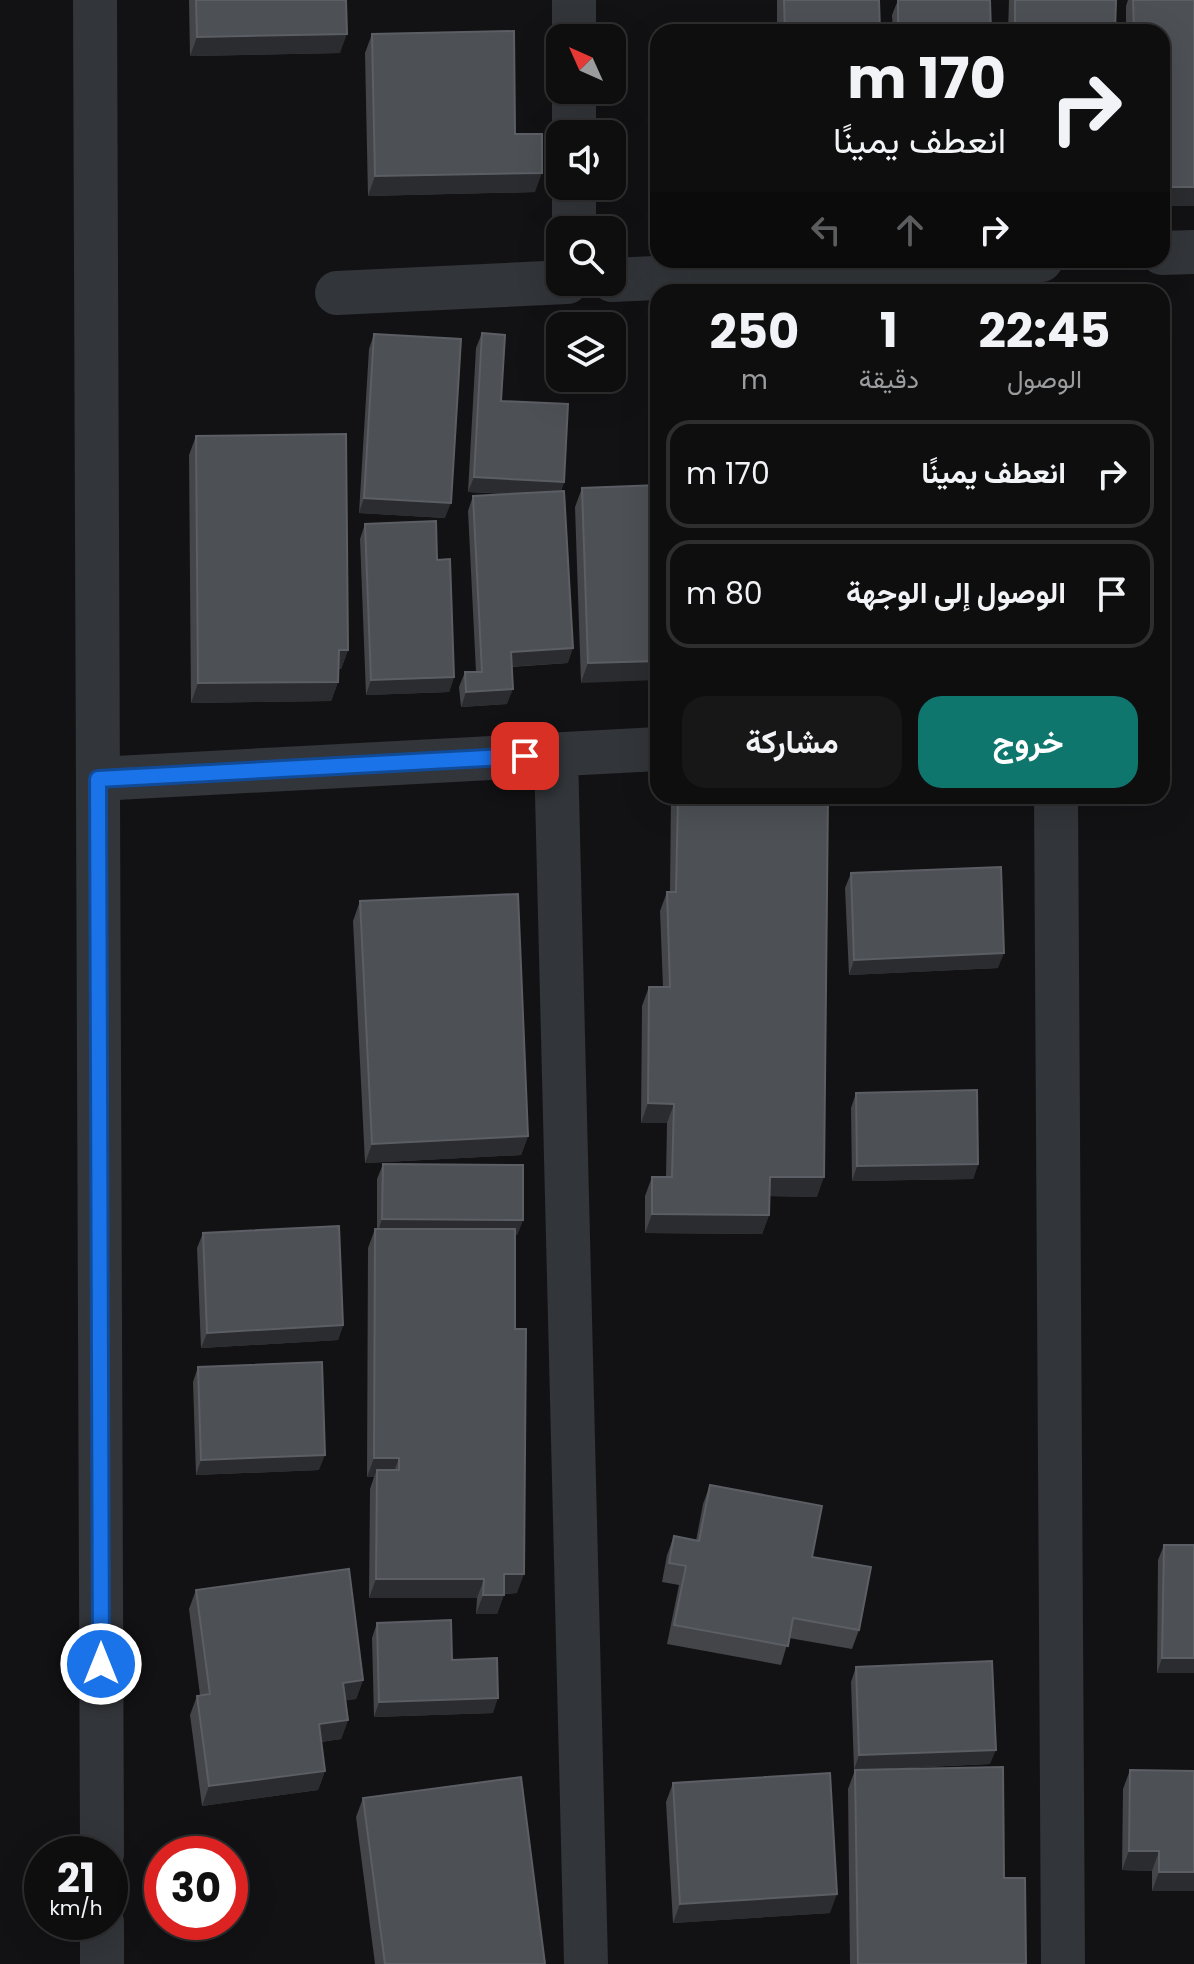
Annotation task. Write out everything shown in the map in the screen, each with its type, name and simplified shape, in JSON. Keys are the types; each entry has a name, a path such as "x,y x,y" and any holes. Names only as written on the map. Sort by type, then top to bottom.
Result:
{"street":[{"path":"95,0 102,1836"},
{"path":"574,0 574,24"},
{"path":"1170,253 1194,252"},
{"path":"626,279 869,268"},
{"path":"337,293 546,283"},
{"path":"98,779 650,749"},
{"path":"556,754 586,1964"},
{"path":"1056,804 1063,1964"},
{"path":"102,1940 102,1964"}],"building":[{"path":"196,0 346,0 347,34 197,37"},
{"path":"784,0 879,0 880,24 785,24"},
{"path":"898,0 990,0 991,24 898,24"},
{"path":"1015,0 1116,0 1115,24 1015,24"},
{"path":"1133,0 1194,0 1194,187 1170,187 1170,24 1134,24"},
{"path":"514,31 515,134 542,134 542,173 375,176 372,34"},
{"path":"482,333 505,335 501,401 568,404 564,482 474,477"},
{"path":"374,334 461,339 451,503 364,498"},
{"path":"346,434 348,650 339,650 338,682 198,683 196,436"},
{"path":"650,485 650,661 588,663 582,488"},
{"path":"564,491 573,648 511,652 513,689 466,692 465,672 482,672 473,496"},
{"path":"436,521 437,560 450,559 454,677 371,680 365,524"},
{"path":"678,804 828,804 824,1177 770,1177 769,1215 652,1214 652,1177 672,1177 674,1104 648,1103 649,987 670,987 667,892 676,892"},
{"path":"1001,867 1004,953 854,960 851,873"},
{"path":"518,894 528,1136 372,1144 360,901"},
{"path":"977,1090 978,1164 857,1166 856,1093"},
{"path":"383,1164 523,1165 523,1220 382,1219"},
{"path":"339,1226 343,1325 207,1333 203,1233"},
{"path":"375,1229 515,1229 515,1329 526,1329 524,1574 504,1574 504,1595 483,1595 484,1579 376,1579 377,1470 399,1470 399,1458 374,1458"},
{"path":"322,1362 325,1455 201,1460 198,1367"},
{"path":"710,1485 822,1506 812,1557 871,1567 859,1630 793,1618 788,1646 674,1625 686,1566 669,1563 674,1536 699,1541"},
{"path":"1164,1545 1194,1545 1194,1658 1162,1658"},
{"path":"349,1569 363,1680 343,1683 348,1720 319,1724 325,1771 209,1786 197,1696 210,1694 196,1590"},
{"path":"451,1620 452,1660 497,1658 498,1698 379,1702 377,1623"},
{"path":"992,1661 996,1750 859,1755 856,1667"},
{"path":"1003,1767 1004,1878 1025,1878 1026,1964 858,1964 855,1770"},
{"path":"1130,1770 1194,1771 1194,1872 1159,1872 1159,1851 1129,1851"},
{"path":"830,1773 837,1894 680,1904 673,1783"},
{"path":"521,1777 545,1964 385,1964 363,1798"}],"route":[{"path":"101,1664 98,779 525,756"}]}
